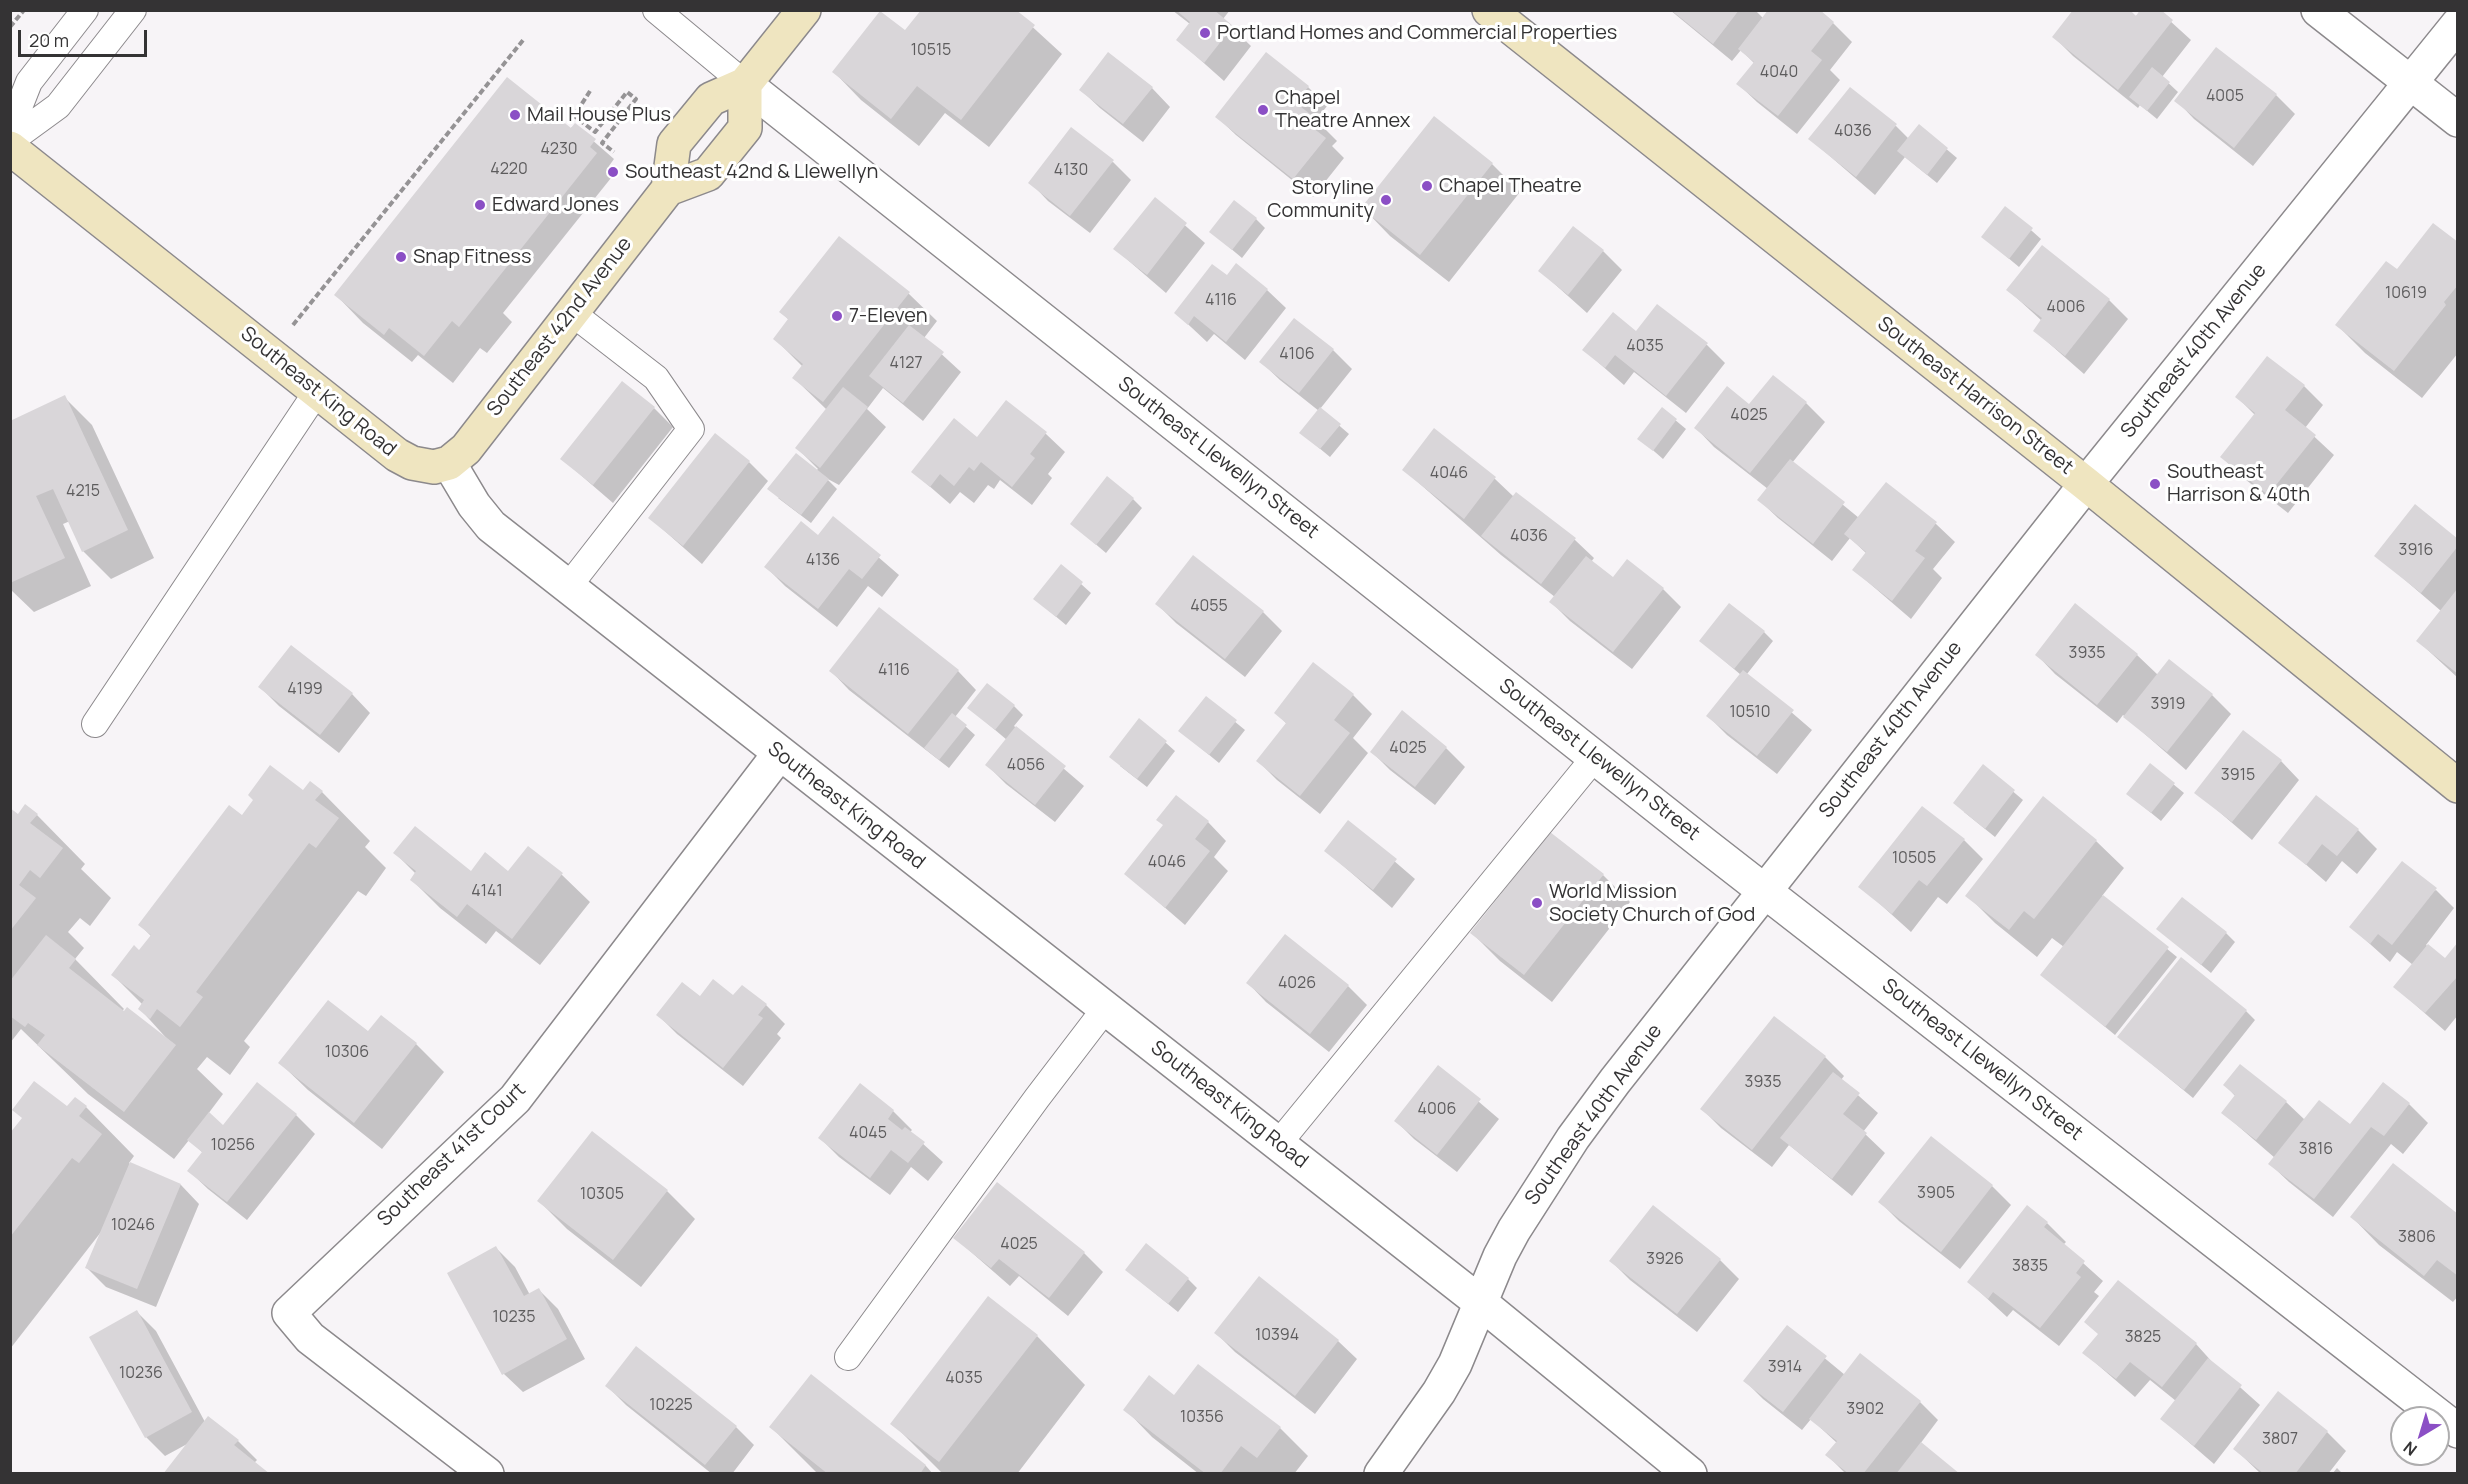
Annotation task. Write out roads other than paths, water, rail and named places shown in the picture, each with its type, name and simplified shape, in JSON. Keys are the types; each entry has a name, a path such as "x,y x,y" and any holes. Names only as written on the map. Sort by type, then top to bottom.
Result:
{"main road":[{"path":"746,84 745,128 708,174 668,189 674,144 711,99 746,84 804,10"},
{"name":"Southeast Harrison Street","path":"1489,10 2086,484 2457,786"},
{"name":"Southeast King Road","path":"10,148 404,459 434,467 449,463"},
{"name":"Southeast 42nd Avenue","path":"449,463 466,449 668,189"}],"street":[{"path":"2318,10 2457,120"},
{"name":"Southeast 40th Avenue","path":"1380,1473 1439,1392 1468,1338 1500,1256 1573,1138 1764,891 2086,484 2457,24"},
{"name":"Southeast Llewellyn Street","path":"746,84 1764,891 2457,1431"},
{"name":"Southeast King Road","path":"449,463 474,506 491,525 779,754 1481,1303 1690,1473"},
{"name":"Southeast 41st Court","path":"487,1473 310,1338 289,1313 515,1099 779,754"}],"lane":[{"path":"10,130 29,82 85,10"},
{"path":"10,141 58,106 133,10"},
{"path":"656,10 746,84"},
{"path":"568,587 691,429 656,378 572,313"},
{"path":"95,724 318,390"},
{"path":"1278,1144 1595,757"},
{"path":"848,1357 1037,1098 1106,1008"}],"place":[{"name":"Portland Homes and Commercial Properties","path":"1205,33"},
{"name":"Chapel Theatre Annex","path":"1263,110"},
{"name":"Mail House Plus","path":"515,115"},
{"name":"Southeast 42nd & Llewellyn","path":"613,172"},
{"name":"Chapel Theatre","path":"1427,186"},
{"name":"Storyline Community","path":"1386,200"},
{"name":"Edward Jones","path":"480,205"},
{"name":"Snap Fitness","path":"401,257"},
{"name":"7-Eleven","path":"837,316"},
{"name":"Southeast Harrison & 40th","path":"2155,484"},
{"name":"World Mission Society Church of God","path":"1537,903"}]}
